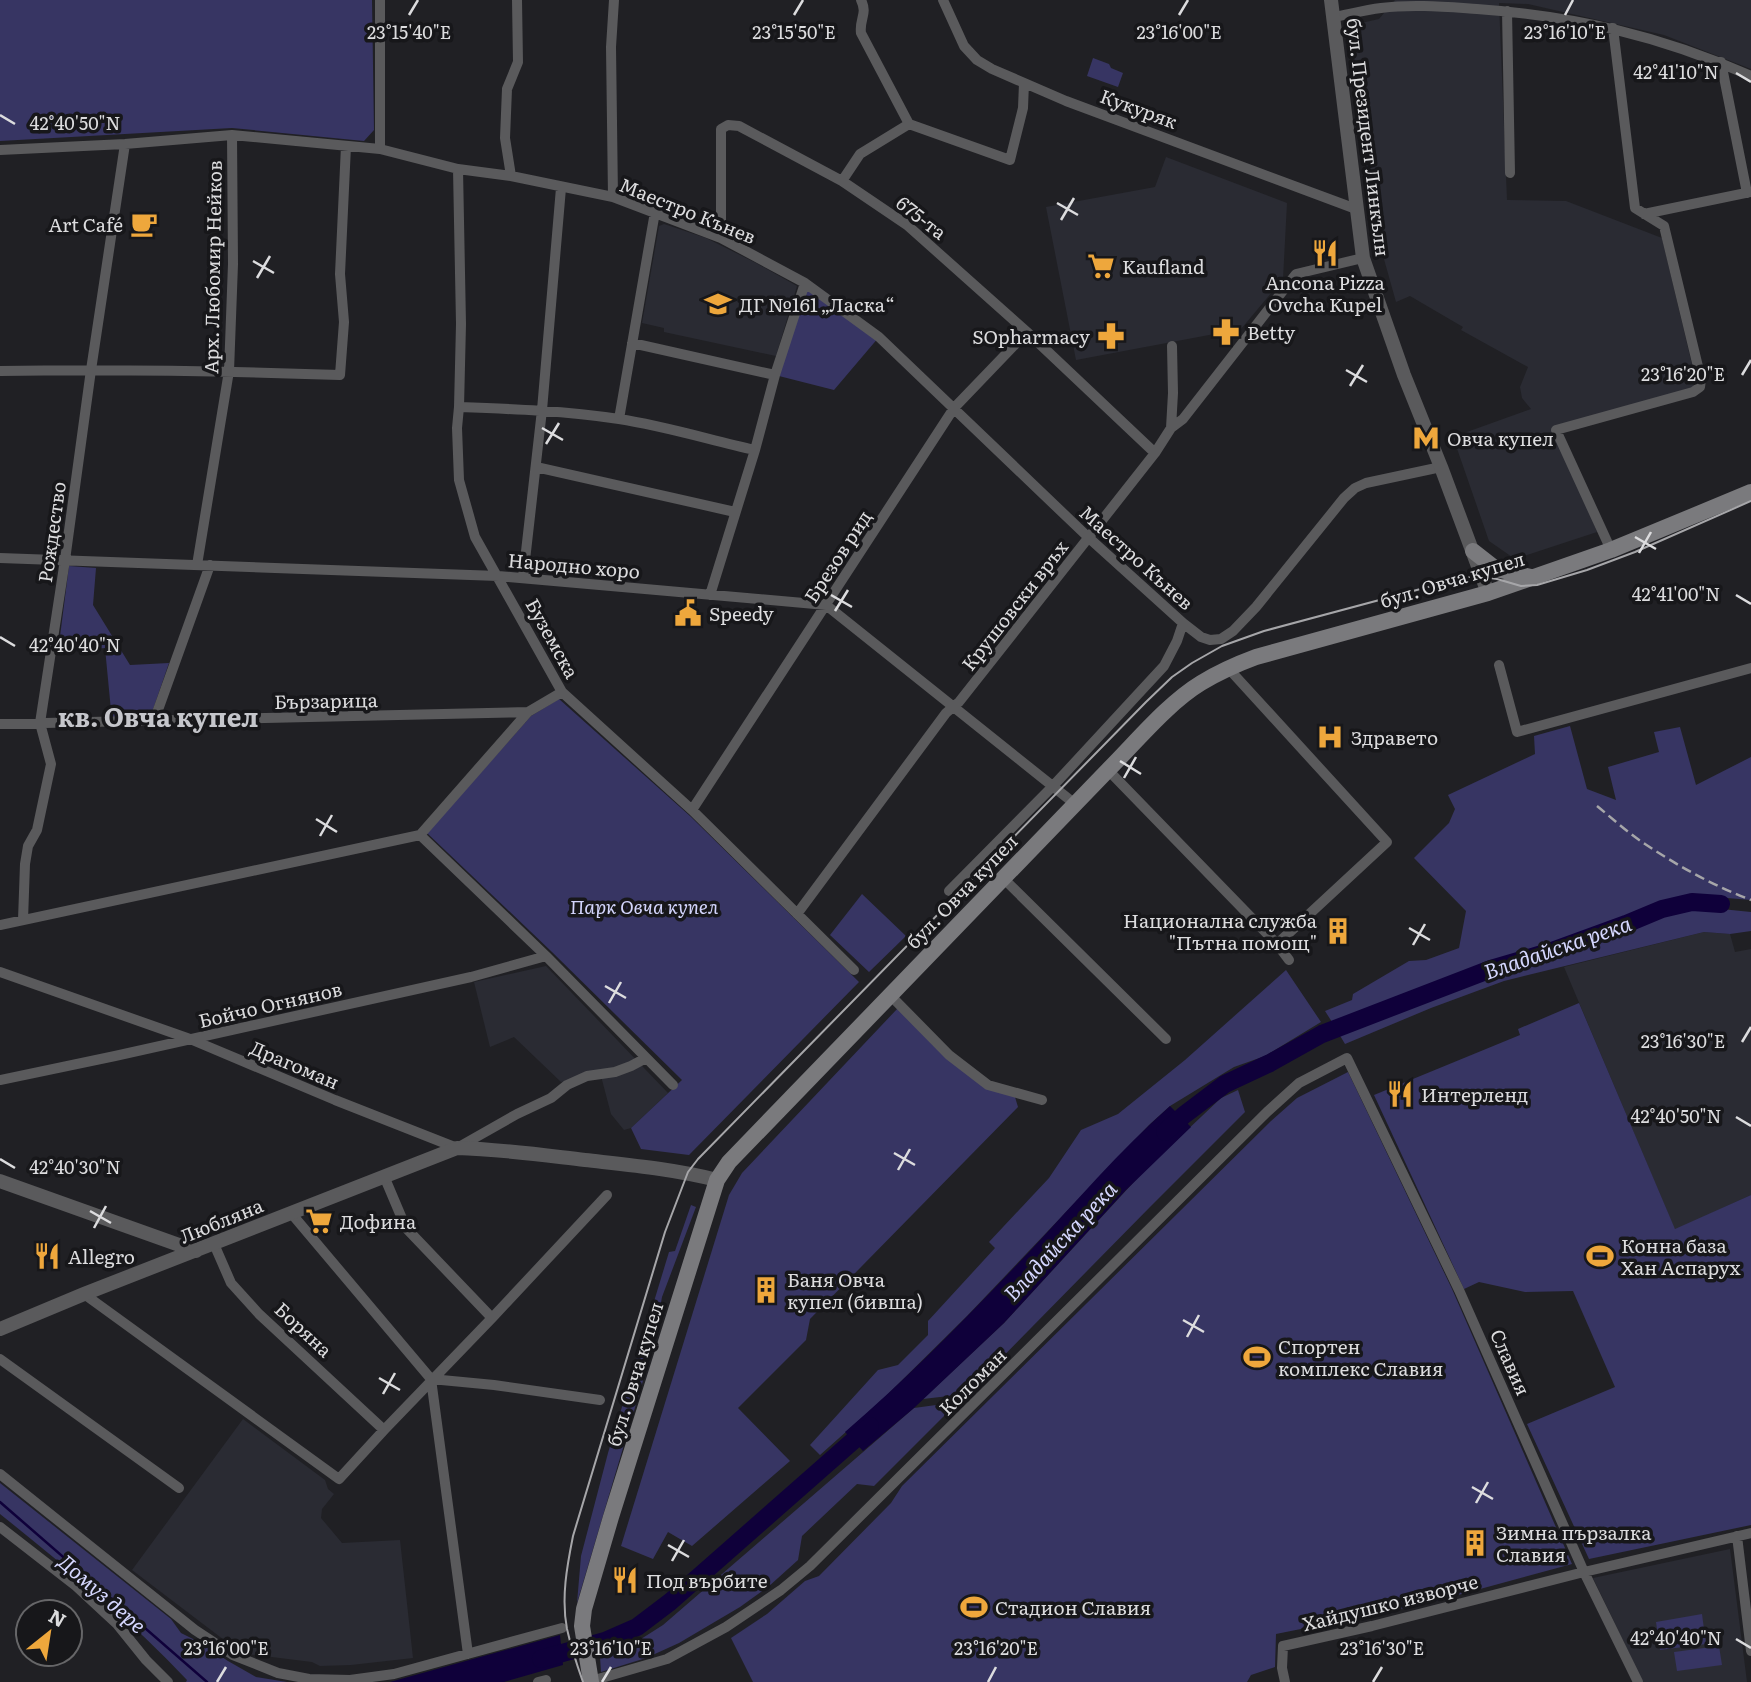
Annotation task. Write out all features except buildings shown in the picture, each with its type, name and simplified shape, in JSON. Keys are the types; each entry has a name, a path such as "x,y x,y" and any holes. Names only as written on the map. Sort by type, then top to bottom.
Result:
{"main road":[{"name":"бул. Овча купел","path":"590,1678 582,1626 584,1609 717,1180 729,1162 1108,770 1172,705 1199,684 1228,668 1256,657 1488,593 1611,550 1751,492"},
{"path":"1473,551 1496,569 1531,577"}],"street":[{"path":"380,0 380,149"},
{"path":"511,176 505,125 507,89 518,62 517,0"},
{"path":"613,197 611,47 614,0"},
{"path":"861,0 865,9 861,33 909,124 1010,160 1023,108 1024,83"},
{"name":"Кукуряк","path":"943,0 964,46 977,60 992,69 1066,101 1356,209"},
{"name":"бул. Президент Линкълн","path":"1331,0 1363,258 1404,375 1488,593"},
{"path":"1334,17 1385,4 1507,11 1573,20 1659,41 1721,62 1751,76"},
{"path":"1507,11 1510,173"},
{"path":"1613,28 1635,208 1664,226"},
{"path":"1644,214 1749,192 1721,62"},
{"path":"842,181 860,154 909,124"},
{"name":"675-та","path":"721,238 721,129 728,125 739,126 842,181 907,225 1027,332 1155,453"},
{"name":"Маестро Кънев","path":"0,149 125,144 232,135 380,149 458,169 511,176 613,197 721,238 805,282 879,337 1089,538 1183,623 1201,637 1210,640 1221,639 1233,631 1256,607 1354,488 1441,467"},
{"name":"Арх. Любомир Нейков","path":"197,565 229,371 233,264 232,135"},
{"name":"Рождество","path":"23,920 28,846 37,830 51,764 40,723 125,144"},
{"path":"0,371 229,371 340,375 344,322 340,274 346,146"},
{"name":"Буземска","path":"458,169 461,324 457,428 459,480 475,537 562,692 692,810 854,970"},
{"path":"523,578 542,410 561,188"},
{"path":"1611,550 1556,430 1700,387 1701,379 1660,211"},
{"path":"619,419 655,212"},
{"name":"Крушовски връх","path":"797,914 946,713 960,702 1155,453 1171,428 1183,419 1296,274 1363,258"},
{"path":"710,595 805,282"},
{"name":"Брезов рид","path":"692,810 954,408 1027,332"},
{"path":"632,343 775,375"},
{"path":"1171,428 1172,346"},
{"path":"459,407 542,410 619,419 755,450"},
{"path":"536,467 735,512"},
{"name":"Народно хоро","path":"0,558 498,576 826,605"},
{"path":"154,721 211,565"},
{"path":"826,605 1075,804"},
{"path":"949,891 1053,786 1164,666 1183,623"},
{"path":"1499,665 1517,732 1751,668"},
{"path":"1228,668 1387,842 1278,944"},
{"path":"0,925 420,835 528,712 562,692"},
{"name":"Бързарица","path":"0,724 528,712"},
{"path":"1108,770 1278,944 1289,960"},
{"path":"420,835 546,956 673,1085"},
{"path":"1004,879 1166,1039"},
{"name":"Бойчо Огнянов","path":"0,1080 471,977 546,956"},
{"name":"Драгоман","path":"0,972 191,1040 457,1148"},
{"path":"890,995 949,1055 988,1085 1042,1100"},
{"name":"Любляна","path":"0,1329 457,1148 587,1076 615,1072 646,1058"},
{"name":"Славия","path":"1347,1058 1470,1314 1584,1572 1639,1682"},
{"name":"Коломан","path":"590,1678 667,1659 726,1628 781,1590 810,1566 1267,1112 1299,1083 1347,1058"},
{"name":"Любляна","path":"457,1148 489,1149 688,1172 717,1180"},
{"path":"384,1176 406,1228 492,1318"},
{"path":"0,1181 190,1253"},
{"path":"0,1190 190,1253"},
{"path":"84,1294 339,1479 607,1195"},
{"path":"291,1213 431,1379 468,1654"},
{"name":"Боряна","path":"214,1244 232,1283 259,1314 384,1430"},
{"path":"0,1359 178,1488"},
{"path":"431,1379 600,1400"},
{"path":"0,1474 195,1630 233,1655 278,1673 309,1679 350,1680 394,1674 562,1628"},
{"path":"0,1527 76,1586 117,1624 168,1682"},
{"name":"Хайдушко изворче","path":"1285,1682 1282,1668 1283,1646 1751,1533"},
{"path":"1737,1536 1751,1651"}],"shaded area":[{"path":"1395,0 1751,0 1751,69 1664,35 1528,4 1499,3 1507,200 1566,201 1662,238 1695,377 1693,388 1557,430 1597,532 1515,559 1489,541 1453,437 1531,409 1522,398 1520,387 1528,367 1461,330 1463,327 1410,296 1396,302 1382,252 1370,191 1348,26 1379,19"},
{"path":"1166,157 1287,203 1283,279 1241,329 1076,360 1046,207 1155,187"},
{"name":"ДГ №161 „Ласка“","path":"664,224 706,238 797,286 776,356 664,332 664,328 642,323 659,226"},
{"path":"1704,932 1730,934 1735,952 1751,949 1751,1195 1675,1230 1564,967"},
{"path":"546,966 668,1093 631,1128 624,1130 611,1114 601,1076 561,1082 514,1037 490,1047 474,982"},
{"path":"243,1419 325,1480 328,1489 334,1494 322,1509 321,1518 342,1543 400,1540 413,1658 320,1666 312,1662 247,1654 232,1646 132,1570"},
{"path":"1730,1549 1747,1682 1643,1682 1593,1578"}],"green space":[{"path":"0,0 372,0 374,130 364,141 232,128 0,141"},
{"path":"1093,58 1123,73 1118,87 1087,76"},
{"path":"805,283 879,337 834,390 775,375"},
{"path":"69,566 96,568 93,605 130,665 169,663 149,721 112,721 105,648 58,652"},
{"name":"Парк Овча купел","path":"559,699 690,816 859,982 689,1155 641,1149 631,1128 682,1080 427,833 531,716"},
{"path":"1570,726 1587,789 1616,800 1608,767 1659,752 1654,732 1680,727 1696,785 1751,757 1751,900 1687,897 1655,905 1573,939 1488,965 1332,1022 1325,1011 1352,1000 1353,994 1409,961 1426,960 1459,948 1466,911 1414,858 1449,823 1455,809 1448,795 1535,754 1534,736"},
{"path":"862,894 906,936 869,972 830,935"},
{"path":"1692,906 1751,912 1751,931 1730,934 1704,932 1504,981 1345,1044 1339,1034 1502,972 1599,940 1667,912"},
{"path":"1286,970 1321,1022 1265,1056 1234,1067 1170,1106 967,1316 884,1398 820,1455 810,1445 878,1370 898,1365 928,1335 928,1321 995,1248 989,1242 1049,1178 1081,1130 1118,1114 1185,1060"},
{"name":"Конна база Хан Аспарух","path":"1579,1003 1675,1229 1751,1195 1751,1525 1589,1559 1527,1424 1615,1387 1573,1291 1525,1292 1479,1282 1464,1289 1374,1095 1520,1035 1518,1029"},
{"path":"898,1008 947,1058 1015,1097 1018,1107 810,1319 806,1340 738,1408 790,1461 692,1546 668,1532 653,1559 621,1546 729,1195 742,1173"},
{"name":"Спортен комплекс Славия","path":"1348,1072 1452,1289 1572,1564 1425,1604 1276,1634 1275,1667 1251,1675 1247,1682 753,1682 731,1638 767,1614 805,1581 819,1576 891,1503 902,1486 1271,1121 1297,1098"},
{"path":"1238,1090 1245,1112 966,1394 923,1399 1004,1323 1144,1171 1221,1098"},
{"path":"691,1205 696,1207 662,1297 653,1347 577,1603 581,1556 608,1453 669,1252 675,1251"},
{"path":"958,1402 874,1486 857,1484 802,1536 798,1560 768,1587 679,1643 646,1658 601,1672 600,1657 630,1646 663,1625 914,1408"},
{"path":"0,1483 171,1619 181,1633 256,1677 287,1682 186,1682 165,1657 120,1614 0,1514"},
{"path":"1702,1614 1706,1644 1660,1650 1656,1622"},
{"path":"1719,1646 1722,1665 1677,1671 1674,1652"}],"water":[{"path":"1170,1106 1191,1127 1126,1190 1004,1323 914,1408 863,1451 845,1432 939,1344 1115,1159"},
{"path":"560,1635 563,1665 504,1682 390,1682"}],"waterway":[{"name":"Владайска река","path":"1165,1132 1225,1084 1322,1034 1491,969 1552,951 1662,909 1692,902 1721,904"},
{"name":"Владайска река","path":"541,1659 605,1641 637,1627 670,1602 870,1426"},
{"name":"Домуз дере","path":"0,1502 207,1682"}],"tram line":[{"path":"583,1682 565,1617 566,1582 573,1536 665,1232 688,1172 1146,702 1172,677 1192,663 1222,646 1264,631 1477,576 1521,586 1537,585 1635,552 1751,501"}],"railway":[{"path":"1597,806 1670,860 1751,900"}],"place":[{"name":"Art Café","path":"144,224"},
{"name":"Ancona Pizza Ovcha Kupel","path":"1325,253"},
{"name":"Kaufland","path":"1101,266"},
{"name":"ДГ №161 „Ласка“","path":"718,304"},
{"name":"Betty","path":"1226,332"},
{"name":"SOpharmacy","path":"1111,336"},
{"name":"Овча купел","path":"1426,438"},
{"name":"Speedy","path":"688,613"},
{"name":"Здравето","path":"1330,737"},
{"name":"Национална служба \"Пътна помощ\"","path":"1338,931"},
{"name":"Интерленд","path":"1400,1094"},
{"name":"Дофина","path":"319,1221"},
{"name":"Allegro","path":"47,1256"},
{"name":"Конна база Хан Аспарух","path":"1600,1256"},
{"name":"Баня Овча купел (бивша)","path":"766,1290"},
{"name":"Спортен комплекс Славия","path":"1257,1357"},
{"name":"Зимна пързалка Славия","path":"1475,1543"},
{"name":"Под върбите","path":"625,1580"},
{"name":"Стадион Славия","path":"974,1607"}],"district":[{"name":"кв. Овча купел","path":"158,715"}]}
